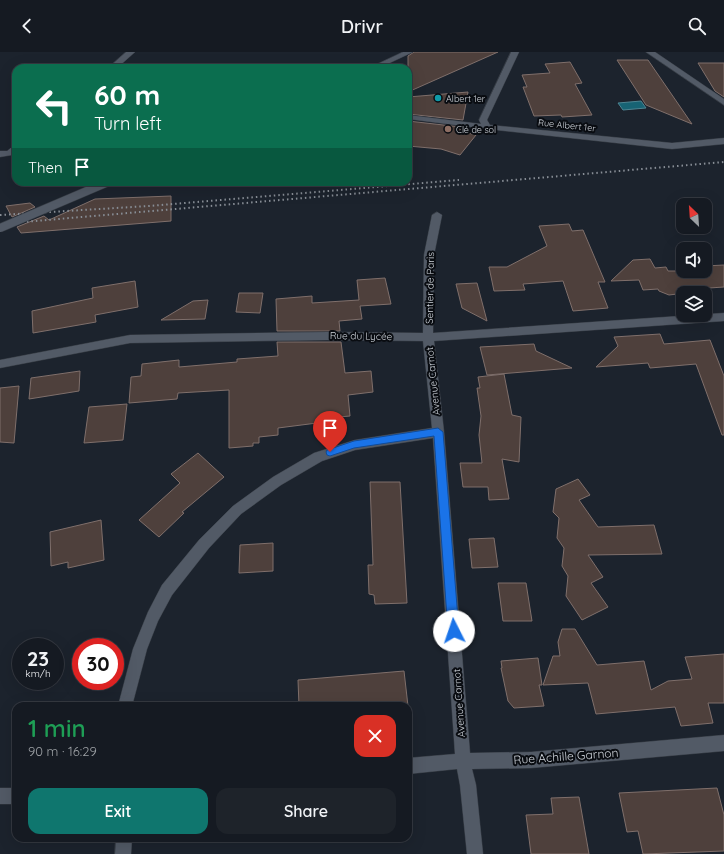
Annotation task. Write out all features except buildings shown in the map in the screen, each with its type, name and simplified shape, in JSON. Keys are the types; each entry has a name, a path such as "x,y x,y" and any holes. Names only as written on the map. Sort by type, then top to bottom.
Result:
{"street":[{"path":"117,64 131,52"},
{"path":"382,64 410,52"},
{"path":"487,127 483,120 516,52"},
{"path":"650,52 724,102"},
{"name":"Rue Albert 1er","path":"412,118 487,127 672,146 724,141"},
{"path":"0,154 10,153 12,151"},
{"path":"0,228 99,186"},
{"name":"Sentier de Paris","path":"428,337 429,255 437,215"},
{"name":"Rue du Lycée","path":"0,364 130,339 328,336 428,337 724,317"},
{"name":"Avenue Carnot","path":"428,337 438,432 463,761 468,785 475,854"},
{"path":"126,702 140,649 153,617 167,590 204,544 237,510 277,481 318,456 354,444 438,432"},
{"name":"Rue Achille Garnon","path":"412,766 463,761 531,760 724,743"},
{"path":"0,796 12,796"},
{"path":"122,854 124,842"}],"water":[{"path":"641,101 646,108 623,110 618,103"}],"railway":[{"path":"0,224 724,162"},
{"path":"412,184 459,180"},
{"path":"0,215 149,206 387,186"}],"place":[{"name":"Albert 1er","path":"438,98"},
{"name":"Clé de sol","path":"448,129"}],"route":[{"path":"330,452 354,444 438,432 454,631"}]}
